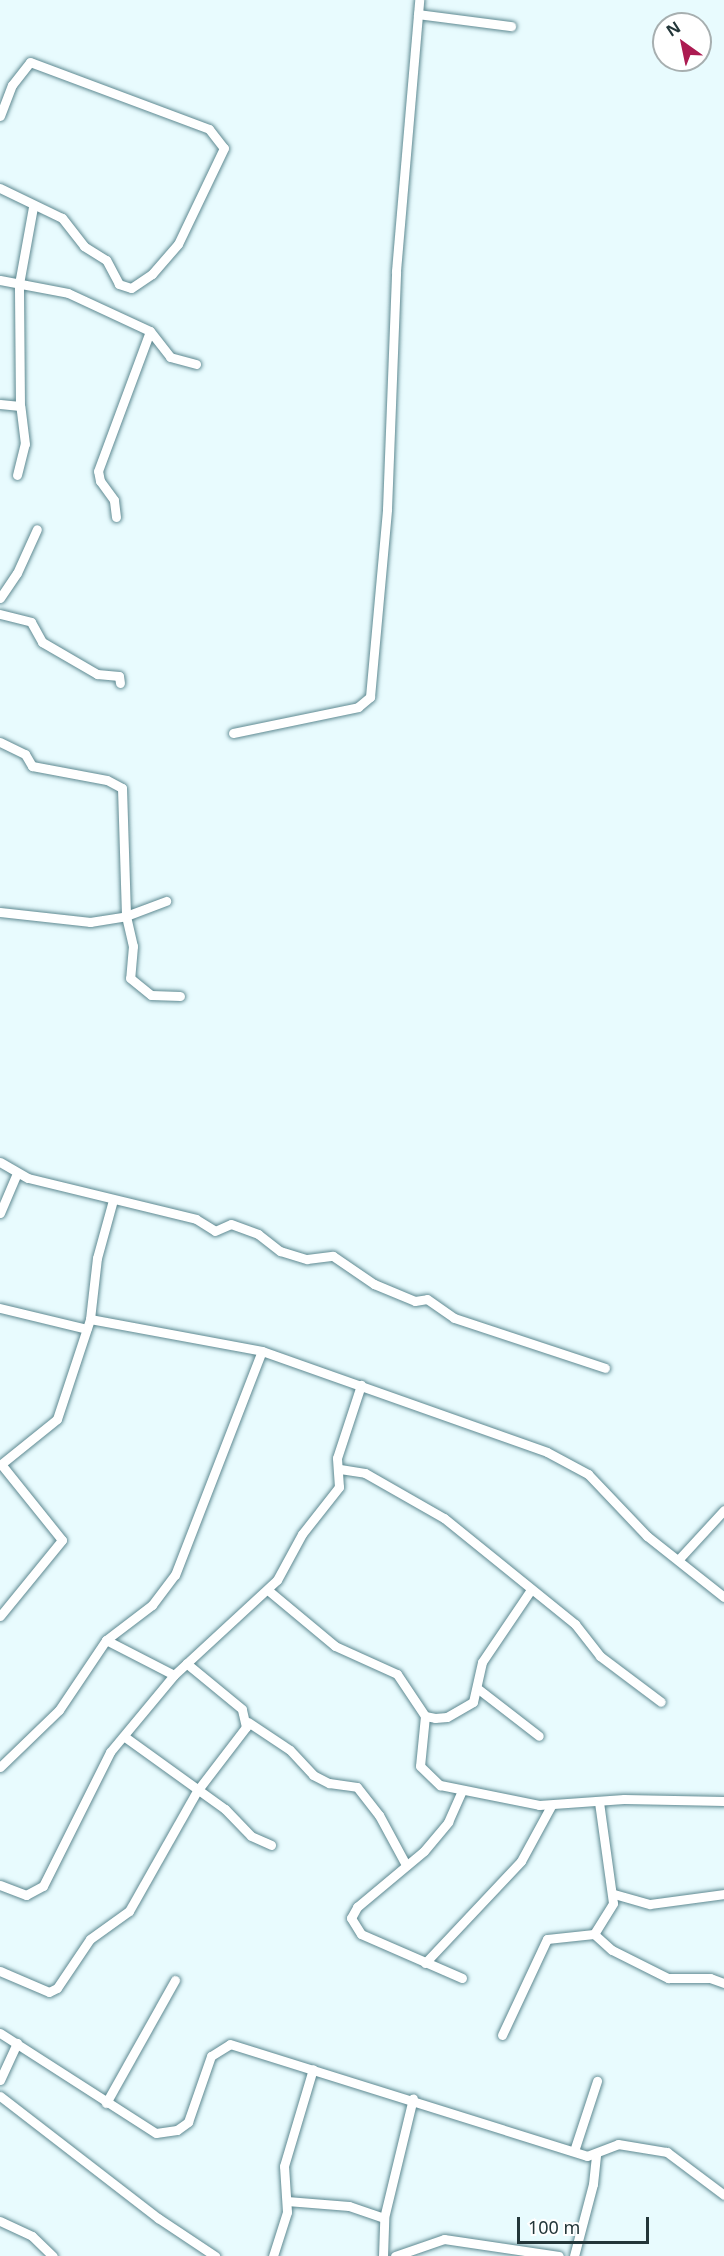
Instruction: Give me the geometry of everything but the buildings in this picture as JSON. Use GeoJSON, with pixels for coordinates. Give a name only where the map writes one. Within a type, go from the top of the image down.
{"type":"FeatureCollection","features":[{"type":"Feature","properties":{"kind":"street"},"geometry":{"type":"LineString","coordinates":[[233,734],[358,707],[370,697],[387,509],[396,271],[419,0]]}},
{"type":"Feature","properties":{"kind":"street"},"geometry":{"type":"LineString","coordinates":[[418,14],[511,26]]}},
{"type":"Feature","properties":{"kind":"street"},"geometry":{"type":"LineString","coordinates":[[0,116],[12,85],[30,62],[209,129],[224,148],[178,244],[153,274],[131,288],[119,285],[106,260],[84,246],[62,218],[33,207],[0,188]]}},
{"type":"Feature","properties":{"kind":"street"},"geometry":{"type":"LineString","coordinates":[[17,475],[25,444],[20,406],[19,284],[33,207]]}},
{"type":"Feature","properties":{"kind":"street"},"geometry":{"type":"LineString","coordinates":[[0,280],[68,293],[150,331],[170,357],[196,364]]}},
{"type":"Feature","properties":{"kind":"street"},"geometry":{"type":"LineString","coordinates":[[116,517],[114,500],[100,481],[98,471],[150,331]]}},
{"type":"Feature","properties":{"kind":"street"},"geometry":{"type":"LineString","coordinates":[[0,404],[20,406]]}},
{"type":"Feature","properties":{"kind":"street"},"geometry":{"type":"LineString","coordinates":[[0,598],[17,573],[37,529]]}},
{"type":"Feature","properties":{"kind":"street"},"geometry":{"type":"LineString","coordinates":[[0,614],[31,622],[42,642],[97,674],[118,676],[120,683]]}},
{"type":"Feature","properties":{"kind":"street"},"geometry":{"type":"LineString","coordinates":[[0,742],[25,754],[32,766],[107,780],[122,788],[126,916],[133,946],[130,978],[151,995],[180,996]]}},
{"type":"Feature","properties":{"kind":"street"},"geometry":{"type":"LineString","coordinates":[[0,912],[74,922],[126,916],[166,901]]}},
{"type":"Feature","properties":{"kind":"street"},"geometry":{"type":"LineString","coordinates":[[0,1162],[17,1173],[113,1200],[132,1200],[196,1219],[214,1232],[231,1224],[258,1234],[280,1251],[308,1259],[333,1256],[374,1284],[415,1301],[427,1299],[454,1318],[605,1368]]}},
{"type":"Feature","properties":{"kind":"street"},"geometry":{"type":"LineString","coordinates":[[0,1213],[17,1173]]}},
{"type":"Feature","properties":{"kind":"street"},"geometry":{"type":"LineString","coordinates":[[0,1616],[62,1540],[1,1465],[57,1419],[90,1319],[97,1258],[113,1200]]}},
{"type":"Feature","properties":{"kind":"street"},"geometry":{"type":"LineString","coordinates":[[0,1308],[87,1329]]}},
{"type":"Feature","properties":{"kind":"street"},"geometry":{"type":"LineString","coordinates":[[90,1319],[262,1351],[362,1385],[571,1463],[588,1474],[639,1527],[724,1597]]}},
{"type":"Feature","properties":{"kind":"street"},"geometry":{"type":"LineString","coordinates":[[0,1767],[59,1710],[106,1640],[152,1605],[175,1575],[262,1351]]}},
{"type":"Feature","properties":{"kind":"street"},"geometry":{"type":"LineString","coordinates":[[0,1885],[26,1895],[43,1886],[78,1825],[105,1760],[174,1675],[269,1591],[302,1534],[339,1487],[340,1449],[362,1385]]}},
{"type":"Feature","properties":{"kind":"street"},"geometry":{"type":"LineString","coordinates":[[340,1469],[365,1473],[444,1518],[530,1592],[575,1624],[600,1656],[661,1702]]}},
{"type":"Feature","properties":{"kind":"street"},"geometry":{"type":"LineString","coordinates":[[678,1560],[724,1510]]}},
{"type":"Feature","properties":{"kind":"street"},"geometry":{"type":"LineString","coordinates":[[269,1591],[335,1646],[397,1674],[425,1716],[420,1766],[440,1785],[551,1806],[599,1802],[724,1801]]}},
{"type":"Feature","properties":{"kind":"street"},"geometry":{"type":"LineString","coordinates":[[425,1716],[447,1717],[473,1702],[482,1662],[530,1592]]}},
{"type":"Feature","properties":{"kind":"street"},"geometry":{"type":"LineString","coordinates":[[106,1640],[174,1675]]}},
{"type":"Feature","properties":{"kind":"street"},"geometry":{"type":"LineString","coordinates":[[186,1663],[242,1709],[248,1722],[290,1750],[313,1775],[329,1783],[357,1787],[406,1865]]}},
{"type":"Feature","properties":{"kind":"street"},"geometry":{"type":"LineString","coordinates":[[477,1688],[539,1736]]}},
{"type":"Feature","properties":{"kind":"street"},"geometry":{"type":"LineString","coordinates":[[0,1971],[49,1992],[57,1988],[90,1940],[129,1911],[197,1791],[248,1722]]}},
{"type":"Feature","properties":{"kind":"street"},"geometry":{"type":"LineString","coordinates":[[125,1737],[225,1809],[251,1836],[272,1845]]}},
{"type":"Feature","properties":{"kind":"street"},"geometry":{"type":"LineString","coordinates":[[462,1790],[448,1822],[406,1865],[357,1907],[351,1918],[361,1934],[462,1978]]}},
{"type":"Feature","properties":{"kind":"street"},"geometry":{"type":"LineString","coordinates":[[594,1934],[614,1894],[599,1802]]}},
{"type":"Feature","properties":{"kind":"street"},"geometry":{"type":"LineString","coordinates":[[425,1963],[458,1922],[496,1892],[522,1861],[551,1806]]}},
{"type":"Feature","properties":{"kind":"street"},"geometry":{"type":"LineString","coordinates":[[614,1894],[650,1904],[724,1894]]}},
{"type":"Feature","properties":{"kind":"street"},"geometry":{"type":"LineString","coordinates":[[502,2035],[547,1939],[594,1934],[612,1950],[668,1978],[710,1978],[724,1983]]}},
{"type":"Feature","properties":{"kind":"street"},"geometry":{"type":"LineString","coordinates":[[106,2103],[175,1980]]}},
{"type":"Feature","properties":{"kind":"street"},"geometry":{"type":"LineString","coordinates":[[0,2033],[156,2133],[168,2133],[188,2122],[219,2048],[230,2044],[413,2098],[574,2151],[596,2154],[618,2144],[667,2152],[724,2195]]}},
{"type":"Feature","properties":{"kind":"street"},"geometry":{"type":"LineString","coordinates":[[0,2080],[17,2043]]}},
{"type":"Feature","properties":{"kind":"street"},"geometry":{"type":"LineString","coordinates":[[273,2256],[287,2201],[284,2166],[313,2069]]}},
{"type":"Feature","properties":{"kind":"street"},"geometry":{"type":"LineString","coordinates":[[574,2151],[597,2081]]}},
{"type":"Feature","properties":{"kind":"street"},"geometry":{"type":"LineString","coordinates":[[0,2096],[158,2218],[215,2256]]}},
{"type":"Feature","properties":{"kind":"street"},"geometry":{"type":"LineString","coordinates":[[383,2256],[384,2217],[413,2098]]}},
{"type":"Feature","properties":{"kind":"street"},"geometry":{"type":"LineString","coordinates":[[574,2256],[593,2184],[596,2154]]}},
{"type":"Feature","properties":{"kind":"street"},"geometry":{"type":"LineString","coordinates":[[287,2201],[349,2206],[384,2217]]}},
{"type":"Feature","properties":{"kind":"street"},"geometry":{"type":"LineString","coordinates":[[0,2221],[32,2236],[53,2256]]}},
{"type":"Feature","properties":{"kind":"street"},"geometry":{"type":"LineString","coordinates":[[395,2256],[444,2239],[504,2252],[560,2256]]}}]}
